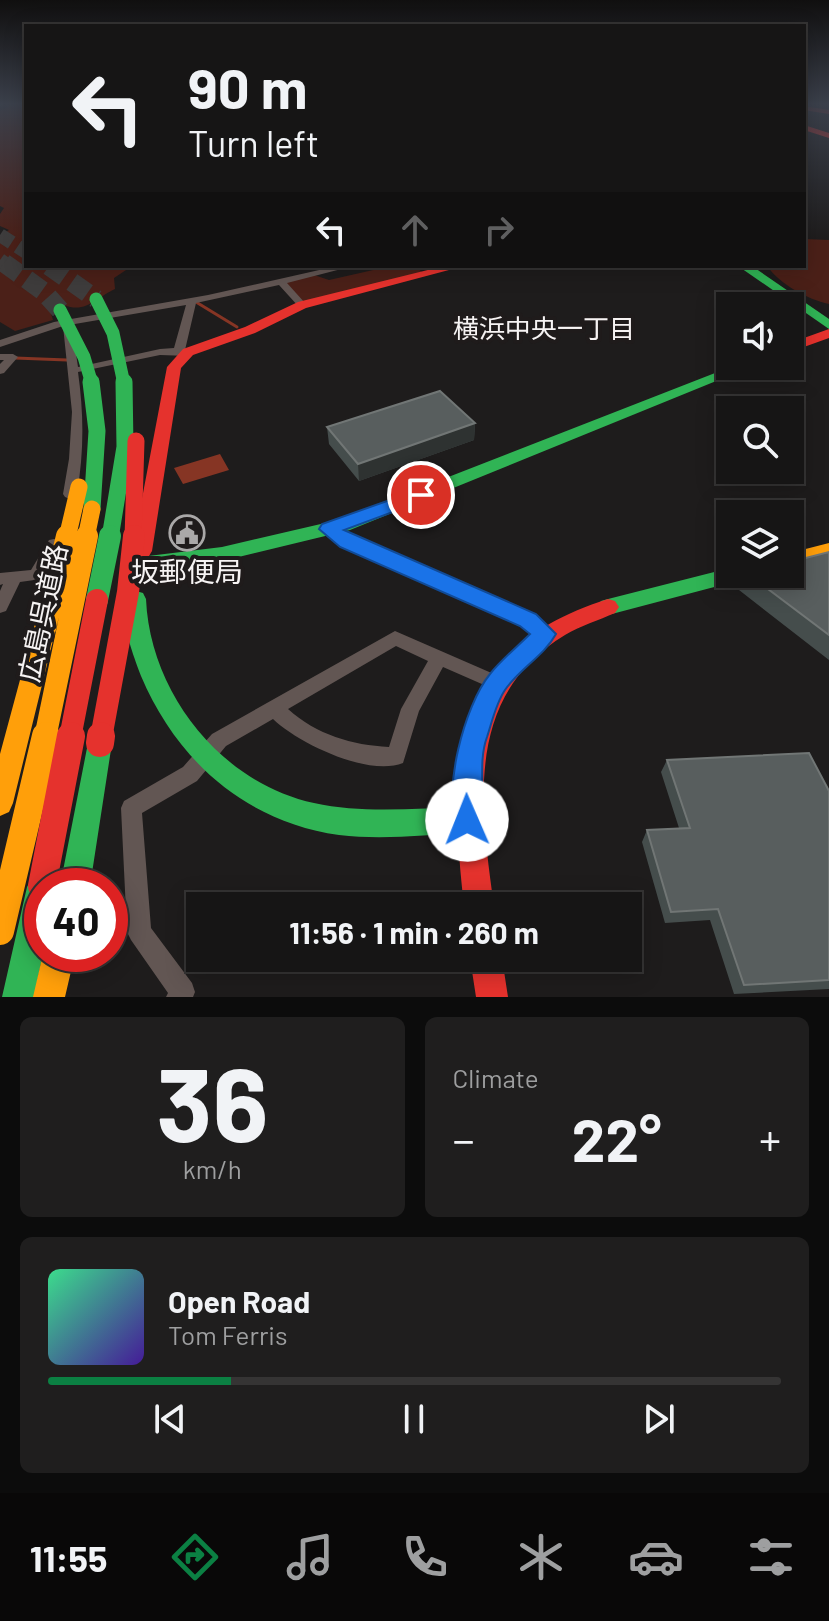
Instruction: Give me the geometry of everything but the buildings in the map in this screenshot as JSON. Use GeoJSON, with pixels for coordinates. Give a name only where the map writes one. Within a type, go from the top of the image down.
{"type":"FeatureCollection","features":[{"type":"Feature","properties":{"kind":"main road"},"geometry":{"type":"LineString","coordinates":[[448,268],[302,305],[250,330],[182,352],[174,367],[140,564],[135,613],[146,663],[173,721],[203,759],[237,787],[288,810],[339,821],[467,820]]}},
{"type":"Feature","properties":{"kind":"main road"},"geometry":{"type":"LineString","coordinates":[[747,268],[829,325]]}},
{"type":"Feature","properties":{"kind":"main road","name":"広島呉道路"},"geometry":{"type":"LineString","coordinates":[[46,868],[86,663],[121,447],[124,388],[118,340],[96,299]]}},
{"type":"Feature","properties":{"kind":"main road"},"geometry":{"type":"LineString","coordinates":[[0,803],[74,512],[87,433],[81,360],[66,320]]}},
{"type":"Feature","properties":{"kind":"main road","name":"広島呉道路"},"geometry":{"type":"LineString","coordinates":[[0,931],[34,792],[88,537],[96,480],[98,431],[94,381],[86,351],[66,320]]}},
{"type":"Feature","properties":{"kind":"main road"},"geometry":{"type":"LineString","coordinates":[[804,343],[829,333]]}},
{"type":"Feature","properties":{"kind":"main road"},"geometry":{"type":"LineString","coordinates":[[78,868],[128,592],[136,511],[136,414],[131,383],[118,340]]}},
{"type":"Feature","properties":{"kind":"main road"},"geometry":{"type":"LineString","coordinates":[[140,564],[222,554],[329,529],[716,378]]}},
{"type":"Feature","properties":{"kind":"main road"},"geometry":{"type":"LineString","coordinates":[[804,556],[829,550]]}},
{"type":"Feature","properties":{"kind":"main road"},"geometry":{"type":"LineString","coordinates":[[477,892],[467,820],[467,779],[472,742],[497,683],[545,634],[611,606],[716,579]]}},
{"type":"Feature","properties":{"kind":"main road","name":"広島呉道路"},"geometry":{"type":"LineString","coordinates":[[18,997],[24,969]]}},
{"type":"Feature","properties":{"kind":"main road"},"geometry":{"type":"LineString","coordinates":[[49,997],[55,972]]}},
{"type":"Feature","properties":{"kind":"main road"},"geometry":{"type":"LineString","coordinates":[[488,972],[492,997]]}},
{"type":"Feature","properties":{"kind":"street"},"geometry":{"type":"LineString","coordinates":[[0,344],[66,320],[192,300],[340,268]]}},
{"type":"Feature","properties":{"kind":"street"},"geometry":{"type":"LineString","coordinates":[[281,281],[302,305]]}},
{"type":"Feature","properties":{"kind":"street"},"geometry":{"type":"LineString","coordinates":[[72,371],[160,352],[182,352],[192,300]]}},
{"type":"Feature","properties":{"kind":"street"},"geometry":{"type":"LineString","coordinates":[[36,575],[53,545],[71,488],[76,459],[78,412],[66,320]]}},
{"type":"Feature","properties":{"kind":"street"},"geometry":{"type":"LineString","coordinates":[[0,357],[13,357],[0,371]]}},
{"type":"Feature","properties":{"kind":"street"},"geometry":{"type":"LineString","coordinates":[[329,529],[347,542],[528,620],[545,634]]}},
{"type":"Feature","properties":{"kind":"street"},"geometry":{"type":"LineString","coordinates":[[0,607],[7,578],[140,564]]}},
{"type":"Feature","properties":{"kind":"street"},"geometry":{"type":"LineString","coordinates":[[179,997],[183,992],[139,932],[131,808],[190,774],[219,740],[395,638],[497,683]]}},
{"type":"Feature","properties":{"kind":"street"},"geometry":{"type":"LineString","coordinates":[[274,708],[287,722],[318,742],[360,756],[396,757],[410,709],[439,658]]}},
{"type":"Feature","properties":{"kind":"shaded area"},"geometry":{"type":"Polygon","coordinates":[[[0,150],[24,150],[24,268],[129,268],[114,278],[115,289],[91,303],[79,307],[64,305],[50,310],[53,320],[15,331],[0,322],[0,236],[9,230],[0,226],[0,214],[4,208],[0,206],[0,150]]]}},
{"type":"Feature","properties":{"kind":"shaded area"},"geometry":{"type":"Polygon","coordinates":[[[806,239],[829,240],[829,304],[795,290],[769,268],[806,268],[806,239]]]}},
{"type":"Feature","properties":{"kind":"shaded area"},"geometry":{"type":"Polygon","coordinates":[[[382,268],[417,268],[423,273],[303,303],[285,281],[314,275],[329,280],[382,268]]]}},
{"type":"Feature","properties":{"kind":"shaded area"},"geometry":{"type":"Polygon","coordinates":[[[220,454],[229,470],[183,484],[174,468],[220,454]]]}},
{"type":"Feature","properties":{"kind":"waterway"},"geometry":{"type":"LineString","coordinates":[[196,302],[237,327]]}},
{"type":"Feature","properties":{"kind":"waterway"},"geometry":{"type":"LineString","coordinates":[[15,358],[67,360]]}},
{"type":"Feature","properties":{"kind":"tunnel"},"geometry":{"type":"LineString","coordinates":[[0,235],[24,251]]}},
{"type":"Feature","properties":{"kind":"tunnel"},"geometry":{"type":"LineString","coordinates":[[0,260],[7,265]]}},
{"type":"Feature","properties":{"kind":"tunnel"},"geometry":{"type":"LineString","coordinates":[[4,263],[43,291],[60,310]]}},
{"type":"Feature","properties":{"kind":"tunnel"},"geometry":{"type":"LineString","coordinates":[[52,268],[96,299]]}},
{"type":"Feature","properties":{"kind":"traffic: fast"},"geometry":{"type":"LineString","coordinates":[[747,268],[829,325]]}},
{"type":"Feature","properties":{"kind":"traffic: fast"},"geometry":{"type":"LineString","coordinates":[[96,299],[113,333],[123,370],[126,408],[125,447],[119,487],[97,600]]}},
{"type":"Feature","properties":{"kind":"traffic: fast"},"geometry":{"type":"LineString","coordinates":[[60,310],[84,357],[96,406],[97,457],[92,509]]}},
{"type":"Feature","properties":{"kind":"traffic: fast"},"geometry":{"type":"LineString","coordinates":[[140,564],[222,554],[343,525],[716,378]]}},
{"type":"Feature","properties":{"kind":"traffic: fast"},"geometry":{"type":"LineString","coordinates":[[608,607],[716,579]]}},
{"type":"Feature","properties":{"kind":"traffic: fast"},"geometry":{"type":"LineString","coordinates":[[136,599],[144,653],[166,703],[197,748],[238,783],[286,808],[339,821],[467,820]]}},
{"type":"Feature","properties":{"kind":"traffic: fast"},"geometry":{"type":"LineString","coordinates":[[78,868],[100,743]]}},
{"type":"Feature","properties":{"kind":"traffic: fast"},"geometry":{"type":"LineString","coordinates":[[18,997],[24,970]]}},
{"type":"Feature","properties":{"kind":"traffic: slow"},"geometry":{"type":"LineString","coordinates":[[45,628],[79,487]]}},
{"type":"Feature","properties":{"kind":"traffic: slow"},"geometry":{"type":"LineString","coordinates":[[0,931],[52,708],[92,509]]}},
{"type":"Feature","properties":{"kind":"traffic: slow"},"geometry":{"type":"LineString","coordinates":[[804,556],[829,550]]}},
{"type":"Feature","properties":{"kind":"traffic: slow"},"geometry":{"type":"LineString","coordinates":[[0,803],[45,628]]}},
{"type":"Feature","properties":{"kind":"traffic: slow"},"geometry":{"type":"LineString","coordinates":[[49,997],[55,972]]}},
{"type":"Feature","properties":{"kind":"traffic: jam"},"geometry":{"type":"LineString","coordinates":[[142,551],[174,367],[188,352],[250,330],[302,305],[450,268]]}},
{"type":"Feature","properties":{"kind":"traffic: jam"},"geometry":{"type":"LineString","coordinates":[[804,343],[829,333]]}},
{"type":"Feature","properties":{"kind":"traffic: jam"},"geometry":{"type":"LineString","coordinates":[[100,743],[128,592],[136,511],[136,441]]}},
{"type":"Feature","properties":{"kind":"traffic: jam"},"geometry":{"type":"LineString","coordinates":[[45,868],[97,600]]}},
{"type":"Feature","properties":{"kind":"traffic: jam"},"geometry":{"type":"LineString","coordinates":[[477,892],[470,810],[471,766],[479,725],[495,688],[521,655],[558,628],[608,607]]}},
{"type":"Feature","properties":{"kind":"traffic: jam"},"geometry":{"type":"LineString","coordinates":[[488,972],[492,997]]}},
{"type":"Feature","properties":{"kind":"place","name":"坂郵便局"},"geometry":{"type":"Point","coordinates":[187,533]}},
{"type":"Feature","properties":{"kind":"district","name":"横浜中央一丁目"},"geometry":{"type":"Point","coordinates":[544,329]}},
{"type":"Feature","properties":{"kind":"route"},"geometry":{"type":"LineString","coordinates":[[421,495],[329,529],[347,542],[528,620],[545,634],[497,683],[488,701],[472,742],[467,779],[467,820]]}}]}
